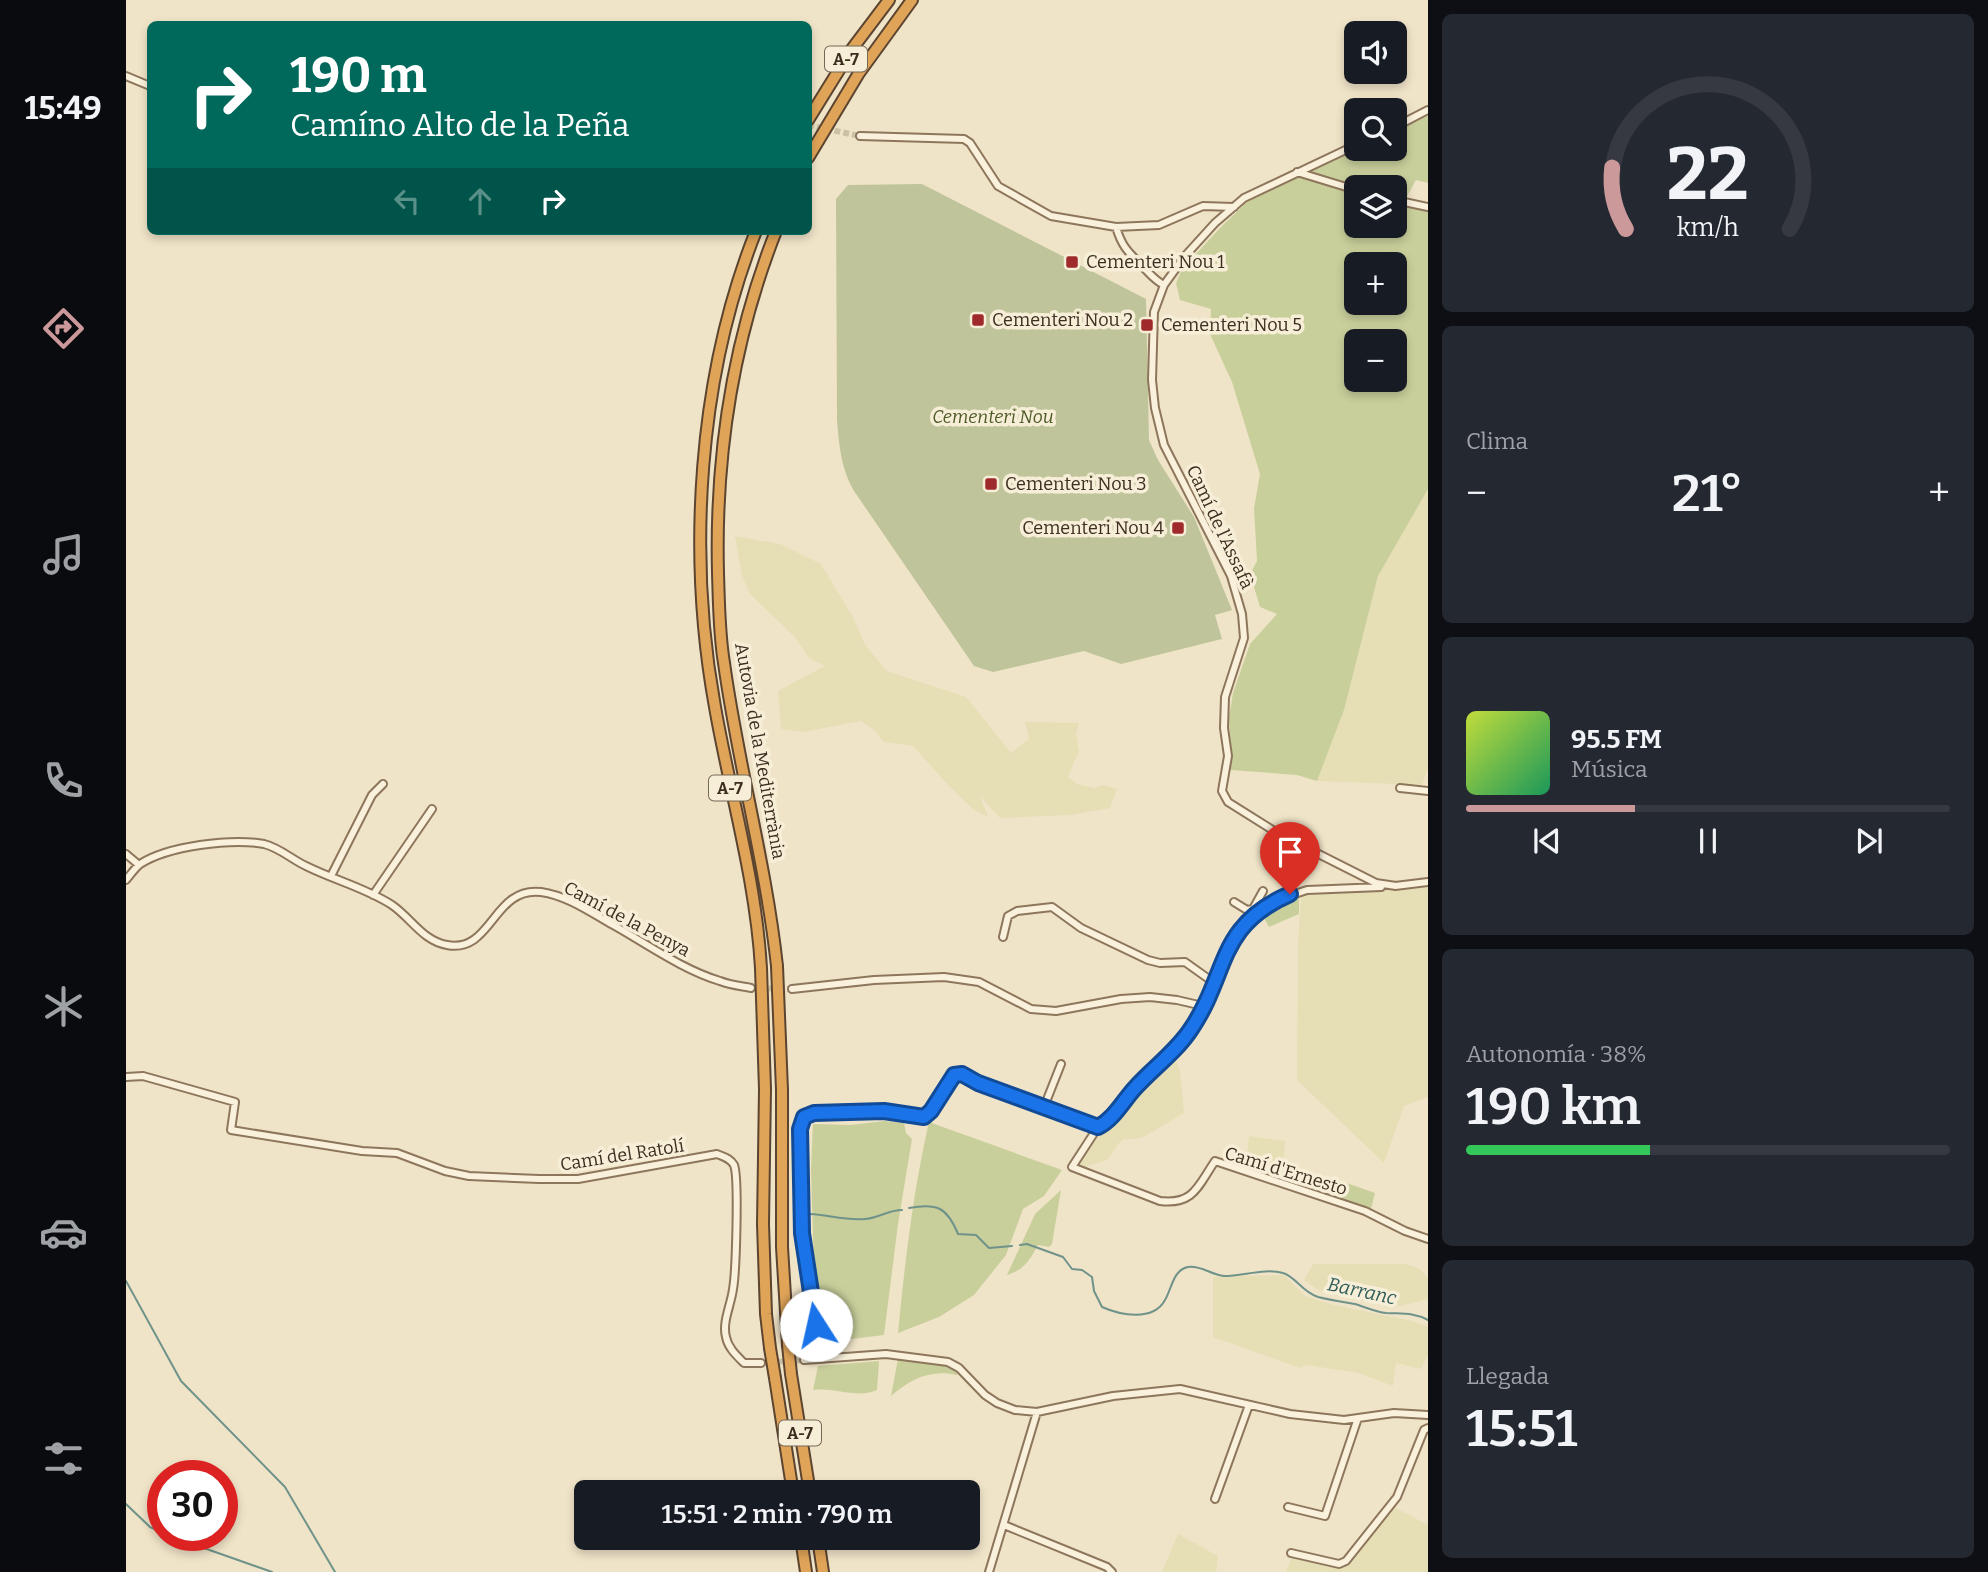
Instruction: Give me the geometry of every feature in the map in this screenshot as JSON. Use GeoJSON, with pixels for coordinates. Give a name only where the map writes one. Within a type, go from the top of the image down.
{"type":"FeatureCollection","features":[{"type":"Feature","properties":{"kind":"highway","name":"A-7"},"geometry":{"type":"LineString","coordinates":[[812,114],[852,49],[889,0]]}},
{"type":"Feature","properties":{"kind":"highway","name":"A-7"},"geometry":{"type":"LineString","coordinates":[[812,151],[859,73],[912,0]]}},
{"type":"Feature","properties":{"kind":"highway","name":"Autovia de la Mediterrània"},"geometry":{"type":"LineString","coordinates":[[755,235],[718,366],[706,438],[700,537],[702,607],[714,704],[760,945],[765,1089],[763,1224],[766,1314],[791,1480]]}},
{"type":"Feature","properties":{"kind":"highway","name":"Autovia de la Mediterrània"},"geometry":{"type":"LineString","coordinates":[[775,235],[747,313],[724,425],[717,534],[719,607],[727,684],[763,866],[777,966],[782,1090],[782,1247],[791,1374],[808,1480]]}},
{"type":"Feature","properties":{"kind":"highway"},"geometry":{"type":"LineString","coordinates":[[803,1550],[806,1572]]}},
{"type":"Feature","properties":{"kind":"highway"},"geometry":{"type":"LineString","coordinates":[[820,1550],[823,1572]]}},
{"type":"Feature","properties":{"kind":"street"},"geometry":{"type":"LineString","coordinates":[[126,76],[147,85]]}},
{"type":"Feature","properties":{"kind":"street"},"geometry":{"type":"LineString","coordinates":[[1407,121],[1428,110]]}},
{"type":"Feature","properties":{"kind":"street"},"geometry":{"type":"LineString","coordinates":[[860,136],[964,139],[970,143],[999,186],[1051,216],[1116,227],[1159,225],[1203,206],[1234,207]]}},
{"type":"Feature","properties":{"kind":"street"},"geometry":{"type":"LineString","coordinates":[[1116,227],[1121,243],[1130,256],[1164,285],[1207,231],[1244,198],[1344,150]]}},
{"type":"Feature","properties":{"kind":"street"},"geometry":{"type":"LineString","coordinates":[[1297,172],[1344,186]]}},
{"type":"Feature","properties":{"kind":"street"},"geometry":{"type":"LineString","coordinates":[[1407,203],[1428,207]]}},
{"type":"Feature","properties":{"kind":"street","name":"Camí de l'Assafà"},"geometry":{"type":"LineString","coordinates":[[1164,285],[1154,312],[1152,380],[1155,408],[1164,445],[1231,576],[1242,614],[1244,638],[1225,697],[1224,728],[1228,756],[1222,791],[1228,802],[1279,834],[1376,883],[1396,886]]}},
{"type":"Feature","properties":{"kind":"street"},"geometry":{"type":"LineString","coordinates":[[331,876],[372,795],[383,784]]}},
{"type":"Feature","properties":{"kind":"street"},"geometry":{"type":"LineString","coordinates":[[1400,788],[1428,791]]}},
{"type":"Feature","properties":{"kind":"street"},"geometry":{"type":"LineString","coordinates":[[373,895],[432,809]]}},
{"type":"Feature","properties":{"kind":"street","name":"Camí de la Penya"},"geometry":{"type":"LineString","coordinates":[[126,880],[139,865],[159,855],[216,843],[261,844],[277,848],[306,866],[393,905],[434,942],[448,946],[464,946],[476,939],[503,906],[515,896],[538,892],[565,898],[719,981],[751,988]]}},
{"type":"Feature","properties":{"kind":"street"},"geometry":{"type":"LineString","coordinates":[[126,854],[139,865]]}},
{"type":"Feature","properties":{"kind":"street","name":"Camí d'Ernesto"},"geometry":{"type":"LineString","coordinates":[[1428,882],[1307,890],[1274,901],[1248,919],[1233,939],[1191,1030],[1145,1077],[1107,1122],[1098,1127],[1072,1167],[1160,1201],[1175,1203],[1185,1200],[1194,1191],[1215,1161],[1365,1211],[1428,1239]]}},
{"type":"Feature","properties":{"kind":"street"},"geometry":{"type":"LineString","coordinates":[[1248,919],[1263,891]]}},
{"type":"Feature","properties":{"kind":"street"},"geometry":{"type":"LineString","coordinates":[[1234,902],[1247,910],[1253,909]]}},
{"type":"Feature","properties":{"kind":"street"},"geometry":{"type":"LineString","coordinates":[[1003,937],[1008,916],[1017,911],[1052,907],[1081,928],[1142,957],[1160,963],[1185,962],[1213,982]]}},
{"type":"Feature","properties":{"kind":"street"},"geometry":{"type":"LineString","coordinates":[[792,989],[874,980],[944,977],[979,982],[1031,1009],[1056,1011],[1121,999],[1150,997],[1203,1006]]}},
{"type":"Feature","properties":{"kind":"street"},"geometry":{"type":"LineString","coordinates":[[1044,1107],[1061,1064]]}},
{"type":"Feature","properties":{"kind":"street"},"geometry":{"type":"LineString","coordinates":[[818,1358],[819,1345],[802,1233],[800,1129],[804,1117],[814,1113],[884,1111],[924,1117],[931,1111],[954,1075],[962,1074],[978,1083],[1098,1127]]}},
{"type":"Feature","properties":{"kind":"street","name":"Camí del Ratolí"},"geometry":{"type":"LineString","coordinates":[[126,1077],[143,1076],[235,1102],[230,1130],[397,1153],[445,1171],[468,1175],[578,1179],[717,1154],[729,1158],[736,1175],[735,1269],[725,1324],[726,1338],[744,1363],[757,1364]]}},
{"type":"Feature","properties":{"kind":"street"},"geometry":{"type":"LineString","coordinates":[[804,1360],[886,1354],[948,1362],[959,1368],[985,1395],[997,1403],[1015,1410],[1037,1412],[1113,1396],[1180,1389],[1290,1414],[1344,1420],[1394,1413],[1428,1415]]}},
{"type":"Feature","properties":{"kind":"street"},"geometry":{"type":"LineString","coordinates":[[1215,1499],[1248,1405]]}},
{"type":"Feature","properties":{"kind":"street"},"geometry":{"type":"LineString","coordinates":[[989,1572],[1037,1412]]}},
{"type":"Feature","properties":{"kind":"street"},"geometry":{"type":"LineString","coordinates":[[1287,1507],[1325,1516],[1358,1418]]}},
{"type":"Feature","properties":{"kind":"street"},"geometry":{"type":"LineString","coordinates":[[1292,1553],[1339,1564],[1346,1561],[1397,1497],[1424,1430],[1428,1428]]}},
{"type":"Feature","properties":{"kind":"street"},"geometry":{"type":"LineString","coordinates":[[1004,1525],[1107,1567],[1112,1572]]}},
{"type":"Feature","properties":{"kind":"shaded area"},"geometry":{"type":"Polygon","coordinates":[[[1428,489],[1428,768],[1422,785],[1317,781],[1344,710],[1378,576],[1428,489]]]}},
{"type":"Feature","properties":{"kind":"shaded area"},"geometry":{"type":"Polygon","coordinates":[[[735,536],[780,544],[821,564],[854,619],[865,645],[887,671],[966,697],[1011,753],[1029,739],[1025,722],[1079,723],[1076,735],[1079,751],[1068,777],[1077,784],[1095,788],[1103,785],[1117,789],[1110,808],[1070,815],[1000,818],[980,796],[988,817],[973,809],[913,746],[884,742],[873,729],[861,721],[803,732],[781,729],[778,691],[825,666],[809,658],[795,637],[750,594],[742,576],[735,536]]]}},
{"type":"Feature","properties":{"kind":"shaded area"},"geometry":{"type":"Polygon","coordinates":[[[1428,887],[1428,1097],[1404,1106],[1384,1163],[1297,1080],[1301,895],[1428,887]]]}},
{"type":"Feature","properties":{"kind":"shaded area"},"geometry":{"type":"Polygon","coordinates":[[[1174,1055],[1180,1071],[1184,1113],[1147,1135],[1137,1139],[1124,1139],[1107,1160],[1085,1167],[1078,1166],[1104,1129],[1115,1122],[1162,1063],[1174,1055]]]}},
{"type":"Feature","properties":{"kind":"shaded area"},"geometry":{"type":"Polygon","coordinates":[[[1249,1136],[1285,1141],[1283,1178],[1246,1162],[1249,1136]]]}},
{"type":"Feature","properties":{"kind":"shaded area"},"geometry":{"type":"Polygon","coordinates":[[[1313,1264],[1407,1264],[1420,1269],[1428,1278],[1428,1299],[1391,1308],[1318,1290],[1304,1280],[1313,1264]]]}},
{"type":"Feature","properties":{"kind":"shaded area"},"geometry":{"type":"Polygon","coordinates":[[[1284,1275],[1305,1296],[1428,1327],[1428,1355],[1421,1369],[1396,1363],[1393,1386],[1359,1373],[1306,1365],[1300,1368],[1213,1337],[1213,1277],[1284,1275]]]}},
{"type":"Feature","properties":{"kind":"shaded area"},"geometry":{"type":"Polygon","coordinates":[[[1394,1507],[1428,1525],[1428,1572],[1286,1572],[1292,1557],[1351,1563],[1394,1507]]]}},
{"type":"Feature","properties":{"kind":"shaded area"},"geometry":{"type":"Polygon","coordinates":[[[1178,1534],[1218,1556],[1216,1572],[1162,1572],[1178,1534]]]}},
{"type":"Feature","properties":{"kind":"green space"},"geometry":{"type":"Polygon","coordinates":[[[1428,116],[1428,183],[1416,180],[1407,196],[1407,175],[1344,175],[1344,238],[1407,238],[1407,201],[1428,207],[1428,489],[1378,576],[1344,710],[1317,781],[1297,775],[1231,770],[1229,717],[1233,693],[1250,644],[1277,614],[1260,607],[1250,574],[1257,561],[1254,508],[1260,474],[1232,382],[1210,334],[1211,309],[1180,300],[1176,283],[1182,269],[1221,227],[1257,196],[1344,155],[1344,161],[1407,161],[1407,126],[1428,116]]]}},
{"type":"Feature","properties":{"kind":"green space","name":"Cementeri Nou"},"geometry":{"type":"Polygon","coordinates":[[[922,184],[1146,299],[1149,440],[1158,460],[1194,517],[1232,610],[1215,615],[1222,639],[1121,664],[1084,651],[993,672],[974,666],[854,491],[843,465],[837,420],[836,199],[848,185],[922,184]]]}},
{"type":"Feature","properties":{"kind":"green space"},"geometry":{"type":"Polygon","coordinates":[[[1299,893],[1299,914],[1269,927],[1262,914],[1273,905],[1299,893]]]}},
{"type":"Feature","properties":{"kind":"green space"},"geometry":{"type":"Polygon","coordinates":[[[885,1121],[904,1123],[906,1133],[912,1139],[884,1335],[827,1342],[814,1268],[811,1170],[813,1124],[851,1125],[885,1121]]]}},
{"type":"Feature","properties":{"kind":"green space"},"geometry":{"type":"Polygon","coordinates":[[[929,1122],[1062,1170],[1044,1196],[1023,1209],[1006,1255],[974,1295],[939,1317],[898,1333],[910,1227],[929,1122]]]}},
{"type":"Feature","properties":{"kind":"green space"},"geometry":{"type":"Polygon","coordinates":[[[1341,1181],[1375,1193],[1371,1209],[1336,1197],[1341,1181]]]}},
{"type":"Feature","properties":{"kind":"green space"},"geometry":{"type":"Polygon","coordinates":[[[1061,1190],[1052,1244],[1049,1247],[1038,1245],[1026,1264],[1007,1275],[1035,1214],[1061,1190]]]}},
{"type":"Feature","properties":{"kind":"green space"},"geometry":{"type":"Polygon","coordinates":[[[898,1359],[943,1365],[958,1370],[957,1375],[938,1373],[921,1377],[891,1396],[898,1359]]]}},
{"type":"Feature","properties":{"kind":"green space"},"geometry":{"type":"Polygon","coordinates":[[[879,1361],[877,1390],[854,1393],[813,1390],[818,1366],[879,1361]]]}},
{"type":"Feature","properties":{"kind":"waterway","name":"Barranc"},"geometry":{"type":"LineString","coordinates":[[909,1208],[927,1206],[940,1209],[950,1218],[958,1234],[976,1235],[989,1248],[1012,1246]]}},
{"type":"Feature","properties":{"kind":"waterway","name":"Barranc"},"geometry":{"type":"LineString","coordinates":[[810,1214],[858,1219],[902,1210]]}},
{"type":"Feature","properties":{"kind":"waterway","name":"Barranc"},"geometry":{"type":"LineString","coordinates":[[1020,1245],[1027,1244],[1063,1257],[1072,1269],[1082,1270],[1092,1277],[1094,1291],[1102,1307],[1127,1314],[1153,1312],[1165,1300],[1179,1272],[1193,1267],[1224,1276],[1269,1271],[1283,1273],[1318,1297],[1428,1320]]}},
{"type":"Feature","properties":{"kind":"waterway"},"geometry":{"type":"LineString","coordinates":[[126,1281],[181,1381],[285,1487],[335,1572]]}},
{"type":"Feature","properties":{"kind":"waterway"},"geometry":{"type":"LineString","coordinates":[[126,1504],[147,1524]]}},
{"type":"Feature","properties":{"kind":"waterway"},"geometry":{"type":"LineString","coordinates":[[212,1551],[272,1572]]}},
{"type":"Feature","properties":{"kind":"tunnel"},"geometry":{"type":"LineString","coordinates":[[812,126],[860,136]]}},
{"type":"Feature","properties":{"kind":"tunnel"},"geometry":{"type":"LineString","coordinates":[[751,988],[792,989]]}},
{"type":"Feature","properties":{"kind":"tunnel"},"geometry":{"type":"LineString","coordinates":[[761,1363],[804,1360]]}},
{"type":"Feature","properties":{"kind":"place","name":"Cementeri Nou 1"},"geometry":{"type":"Point","coordinates":[1072,262]}},
{"type":"Feature","properties":{"kind":"place","name":"Cementeri Nou 2"},"geometry":{"type":"Point","coordinates":[978,320]}},
{"type":"Feature","properties":{"kind":"place","name":"Cementeri Nou 5"},"geometry":{"type":"Point","coordinates":[1147,325]}},
{"type":"Feature","properties":{"kind":"place","name":"Cementeri Nou 3"},"geometry":{"type":"Point","coordinates":[991,484]}},
{"type":"Feature","properties":{"kind":"place","name":"Cementeri Nou 4"},"geometry":{"type":"Point","coordinates":[1178,528]}},
{"type":"Feature","properties":{"kind":"route"},"geometry":{"type":"LineString","coordinates":[[816,1325],[802,1233],[800,1129],[804,1117],[814,1113],[884,1111],[924,1117],[931,1111],[954,1075],[962,1074],[978,1083],[1098,1127],[1107,1122],[1145,1077],[1191,1030],[1233,939],[1246,921],[1258,910],[1290,894]]}}]}
